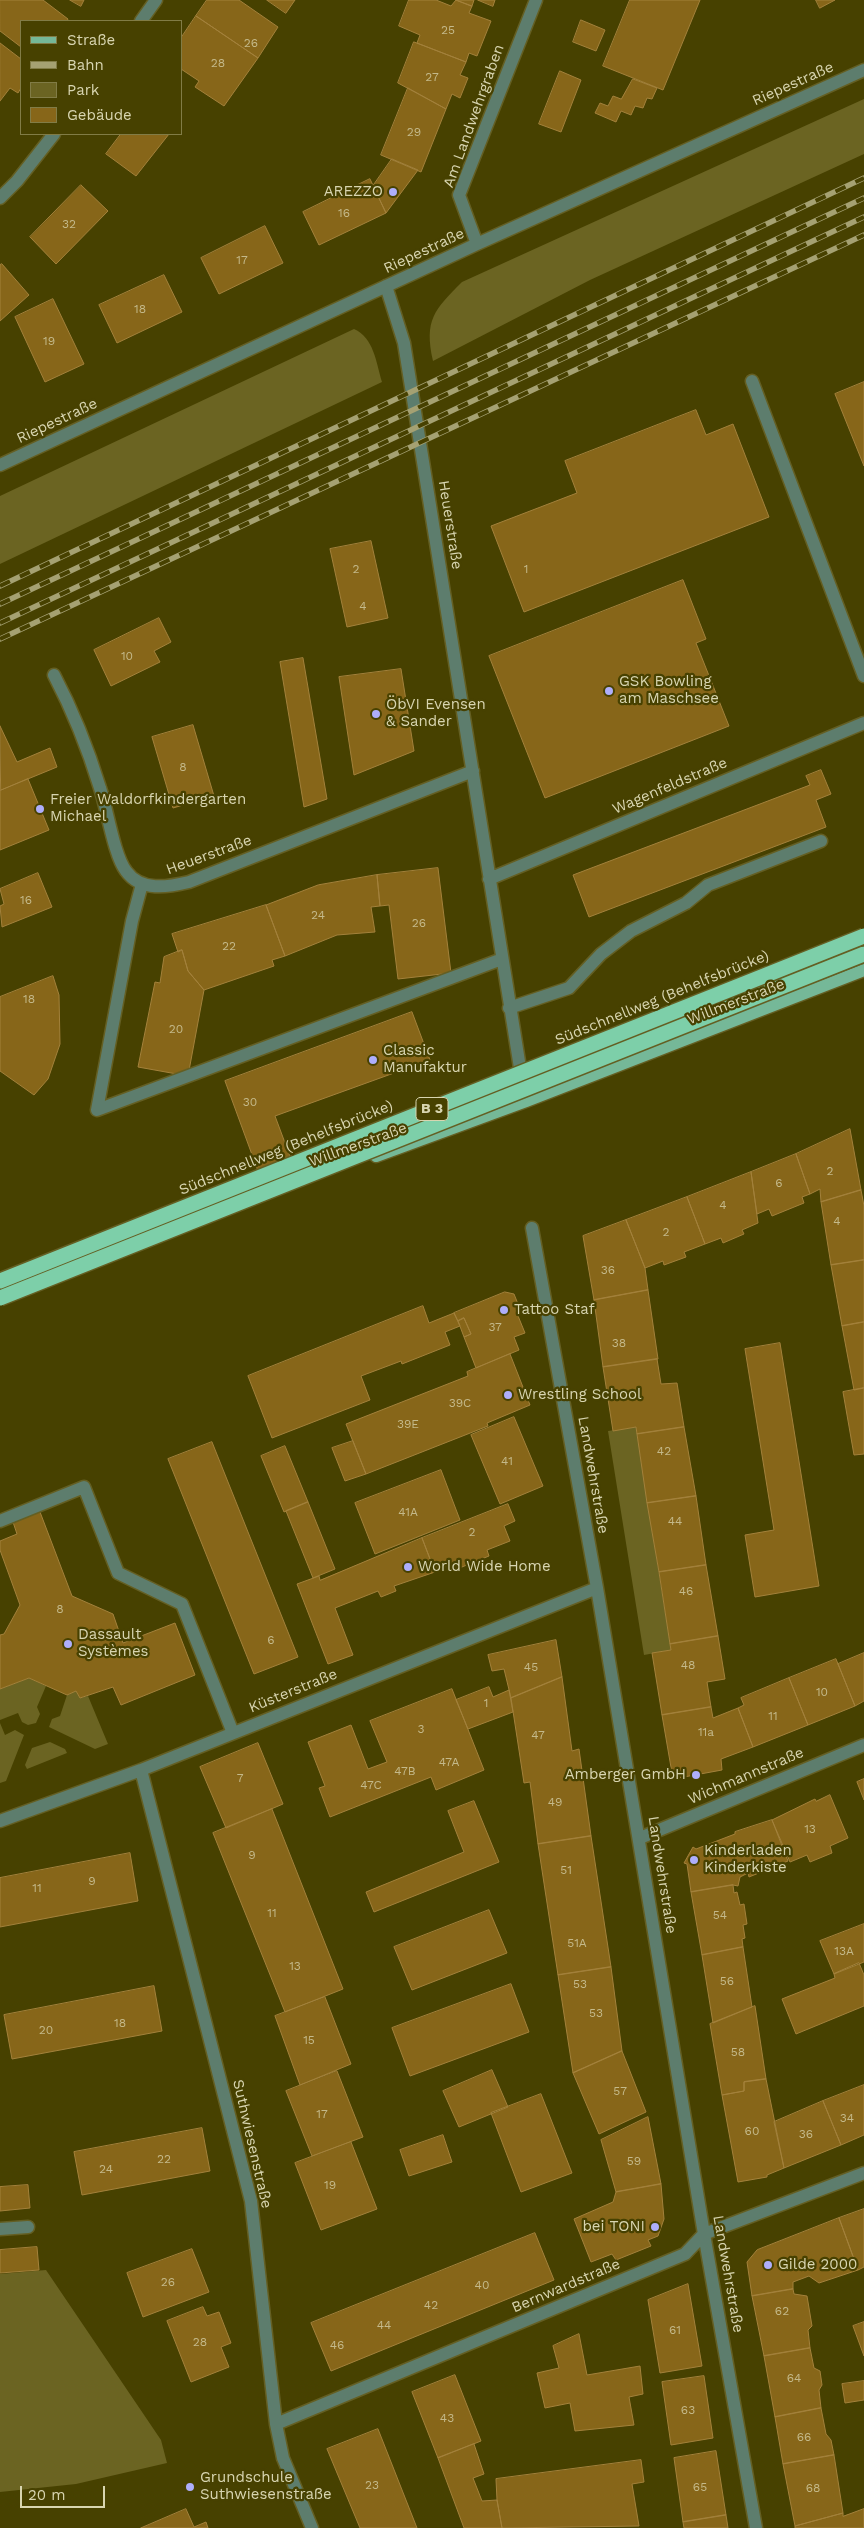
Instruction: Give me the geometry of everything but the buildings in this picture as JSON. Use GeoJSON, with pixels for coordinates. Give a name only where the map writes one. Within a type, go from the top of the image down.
{"type":"FeatureCollection","features":[{"type":"Feature","properties":{"kind":"highway","name":"Südschnellweg (Behelfsbrücke)"},"geometry":{"type":"LineString","coordinates":[[0,1281],[864,936]]}},
{"type":"Feature","properties":{"kind":"highway","name":"B 3"},"geometry":{"type":"LineString","coordinates":[[0,1298],[864,954]]}},
{"type":"Feature","properties":{"kind":"main road","name":"Willmerstraße"},"geometry":{"type":"LineString","coordinates":[[0,1291],[526,1101],[864,970]]}},
{"type":"Feature","properties":{"kind":"street"},"geometry":{"type":"LineString","coordinates":[[142,20],[156,0]]}},
{"type":"Feature","properties":{"kind":"street","name":"Am Landwehrgraben"},"geometry":{"type":"LineString","coordinates":[[477,244],[459,195],[536,0]]}},
{"type":"Feature","properties":{"kind":"street","name":"Riepestraße"},"geometry":{"type":"LineString","coordinates":[[0,465],[477,244],[864,70]]}},
{"type":"Feature","properties":{"kind":"street"},"geometry":{"type":"LineString","coordinates":[[0,198],[17,181],[53,135]]}},
{"type":"Feature","properties":{"kind":"street","name":"Heuerstraße"},"geometry":{"type":"LineString","coordinates":[[386,286],[404,343],[509,1008],[526,1101]]}},
{"type":"Feature","properties":{"kind":"street"},"geometry":{"type":"LineString","coordinates":[[752,381],[864,676]]}},
{"type":"Feature","properties":{"kind":"street"},"geometry":{"type":"LineString","coordinates":[[54,675],[74,715],[100,788],[116,846],[126,872],[142,884],[132,921],[97,1110],[502,959]]}},
{"type":"Feature","properties":{"kind":"street","name":"Wagenfeldstraße"},"geometry":{"type":"LineString","coordinates":[[489,879],[864,723]]}},
{"type":"Feature","properties":{"kind":"street","name":"Heuerstraße"},"geometry":{"type":"LineString","coordinates":[[142,884],[164,888],[189,882],[473,772]]}},
{"type":"Feature","properties":{"kind":"street"},"geometry":{"type":"LineString","coordinates":[[509,1008],[569,988],[601,954],[631,931],[686,903],[708,885],[821,841]]}},
{"type":"Feature","properties":{"kind":"street","name":"Landwehrstraße"},"geometry":{"type":"LineString","coordinates":[[532,1228],[597,1588],[640,1838],[704,2234],[756,2528]]}},
{"type":"Feature","properties":{"kind":"street"},"geometry":{"type":"LineString","coordinates":[[0,1520],[84,1488],[118,1573],[182,1604],[233,1733]]}},
{"type":"Feature","properties":{"kind":"street","name":"Küsterstraße"},"geometry":{"type":"LineString","coordinates":[[0,1821],[141,1770],[597,1588]]}},
{"type":"Feature","properties":{"kind":"street","name":"Wichmannstraße"},"geometry":{"type":"LineString","coordinates":[[640,1838],[864,1745]]}},
{"type":"Feature","properties":{"kind":"street","name":"Suthwiesenstraße"},"geometry":{"type":"LineString","coordinates":[[141,1770],[251,2201],[276,2424],[283,2458],[312,2528]]}},
{"type":"Feature","properties":{"kind":"street","name":"Bernwardstraße"},"geometry":{"type":"LineString","coordinates":[[276,2424],[685,2254],[704,2234],[864,2173]]}},
{"type":"Feature","properties":{"kind":"street"},"geometry":{"type":"LineString","coordinates":[[0,2229],[28,2226]]}},
{"type":"Feature","properties":{"kind":"green space"},"geometry":{"type":"Polygon","coordinates":[[[864,99],[864,154],[590,280],[433,361],[430,335],[431,325],[438,308],[462,282],[864,99]]]}},
{"type":"Feature","properties":{"kind":"green space"},"geometry":{"type":"Polygon","coordinates":[[[354,329],[361,333],[370,344],[382,382],[0,564],[0,496],[354,329]]]}},
{"type":"Feature","properties":{"kind":"green space"},"geometry":{"type":"Polygon","coordinates":[[[636,1427],[671,1650],[644,1655],[608,1431],[636,1427]]]}},
{"type":"Feature","properties":{"kind":"green space"},"geometry":{"type":"Polygon","coordinates":[[[29,1678],[46,1686],[37,1707],[40,1714],[36,1723],[28,1725],[22,1722],[18,1713],[0,1720],[0,1689],[29,1678]]]}},
{"type":"Feature","properties":{"kind":"green space"},"geometry":{"type":"Polygon","coordinates":[[[76,1691],[80,1698],[88,1696],[108,1744],[95,1749],[49,1727],[52,1719],[60,1716],[67,1695],[76,1691]]]}},
{"type":"Feature","properties":{"kind":"green space"},"geometry":{"type":"Polygon","coordinates":[[[0,1723],[5,1735],[15,1730],[24,1735],[6,1781],[0,1783],[0,1723]]]}},
{"type":"Feature","properties":{"kind":"green space"},"geometry":{"type":"Polygon","coordinates":[[[50,1742],[65,1749],[67,1753],[27,1769],[25,1765],[32,1748],[50,1742]]]}},
{"type":"Feature","properties":{"kind":"green space"},"geometry":{"type":"Polygon","coordinates":[[[46,2270],[161,2440],[167,2463],[76,2484],[0,2492],[0,2274],[46,2270]]]}},
{"type":"Feature","properties":{"kind":"railway"},"geometry":{"type":"LineString","coordinates":[[0,586],[864,178]]}},
{"type":"Feature","properties":{"kind":"railway"},"geometry":{"type":"LineString","coordinates":[[0,604],[864,198]]}},
{"type":"Feature","properties":{"kind":"railway"},"geometry":{"type":"LineString","coordinates":[[0,623],[864,217]]}},
{"type":"Feature","properties":{"kind":"railway"},"geometry":{"type":"LineString","coordinates":[[0,639],[864,235]]}},
{"type":"Feature","properties":{"kind":"place","name":"AREZZO"},"geometry":{"type":"Point","coordinates":[393,192]}},
{"type":"Feature","properties":{"kind":"place","name":"GSK Bowling am Maschsee"},"geometry":{"type":"Point","coordinates":[609,691]}},
{"type":"Feature","properties":{"kind":"place","name":"ÖbVI Evensen & Sander"},"geometry":{"type":"Point","coordinates":[376,714]}},
{"type":"Feature","properties":{"kind":"place","name":"Freier Waldorfkindergarten Michael"},"geometry":{"type":"Point","coordinates":[40,809]}},
{"type":"Feature","properties":{"kind":"place","name":"Classic Manufaktur"},"geometry":{"type":"Point","coordinates":[373,1060]}},
{"type":"Feature","properties":{"kind":"place","name":"Tattoo Staf"},"geometry":{"type":"Point","coordinates":[504,1310]}},
{"type":"Feature","properties":{"kind":"place","name":"Wrestling School"},"geometry":{"type":"Point","coordinates":[508,1395]}},
{"type":"Feature","properties":{"kind":"place","name":"World Wide Home"},"geometry":{"type":"Point","coordinates":[408,1567]}},
{"type":"Feature","properties":{"kind":"place","name":"Dassault Systèmes"},"geometry":{"type":"Point","coordinates":[68,1644]}},
{"type":"Feature","properties":{"kind":"place","name":"Amberger GmbH"},"geometry":{"type":"Point","coordinates":[696,1775]}},
{"type":"Feature","properties":{"kind":"place","name":"Kinderladen Kinderkiste"},"geometry":{"type":"Point","coordinates":[694,1860]}},
{"type":"Feature","properties":{"kind":"place","name":"bei TONI"},"geometry":{"type":"Point","coordinates":[655,2227]}},
{"type":"Feature","properties":{"kind":"place","name":"Gilde 2000"},"geometry":{"type":"Point","coordinates":[768,2265]}},
{"type":"Feature","properties":{"kind":"place","name":"Grundschule Suthwiesenstraße"},"geometry":{"type":"Point","coordinates":[190,2487]}}]}
